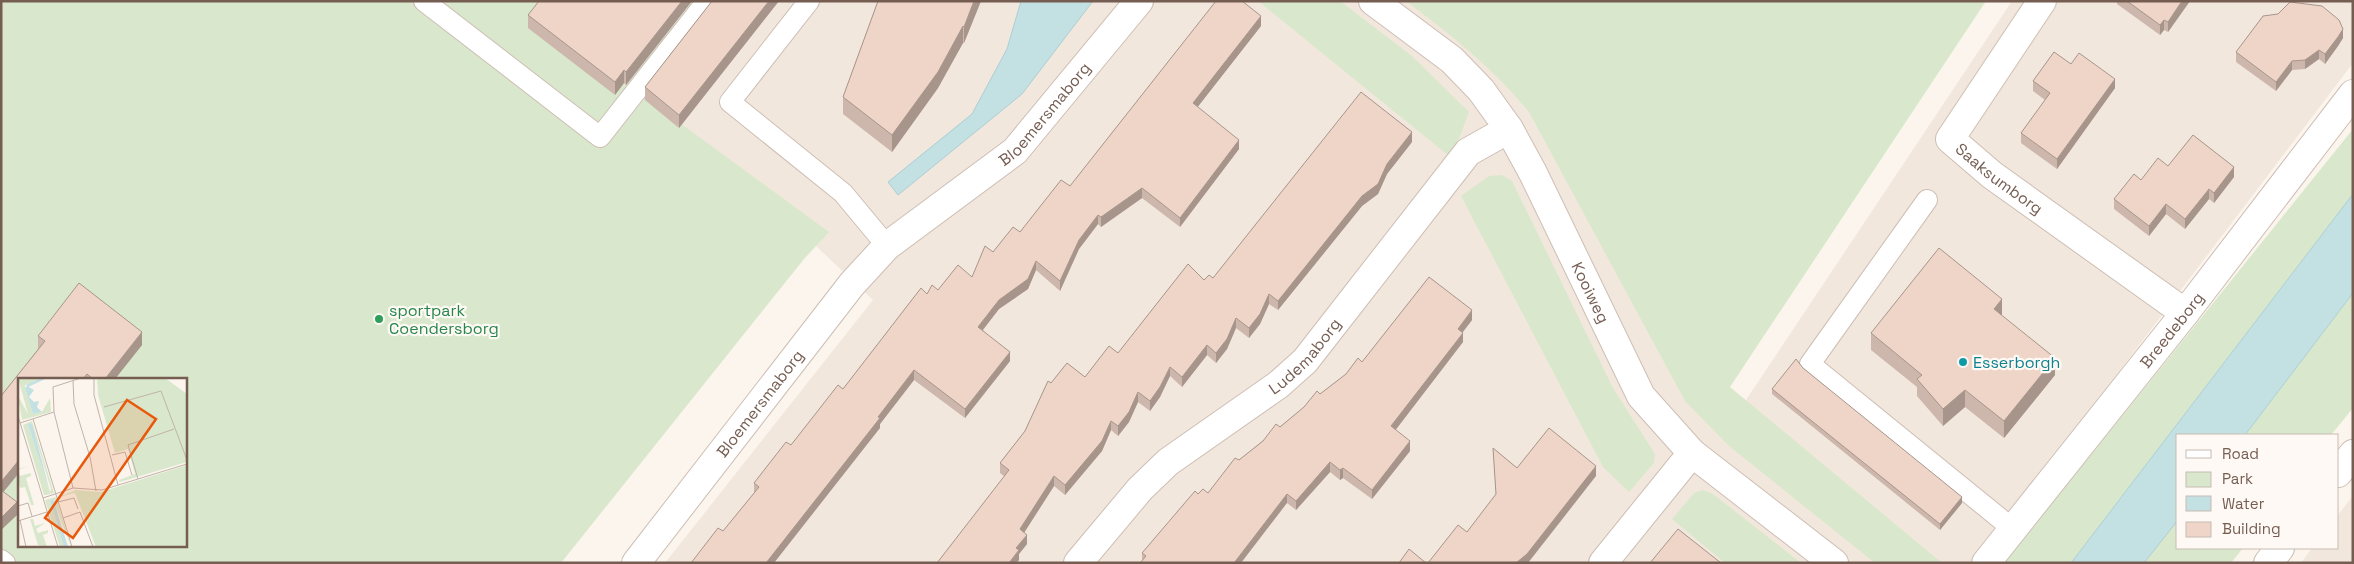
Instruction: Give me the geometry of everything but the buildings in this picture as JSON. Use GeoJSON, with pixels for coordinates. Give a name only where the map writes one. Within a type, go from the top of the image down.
{"type":"FeatureCollection","features":[{"type":"Feature","properties":{"kind":"street","name":"Bloemersmaborg"},"geometry":{"type":"LineString","coordinates":[[636,563],[852,284],[886,246],[1016,151],[1139,1]]}},
{"type":"Feature","properties":{"kind":"street","name":"Kooiweg"},"geometry":{"type":"LineString","coordinates":[[1373,1],[1452,60],[1481,90],[1509,129],[1533,173],[1641,396],[1692,454],[1834,563]]}},
{"type":"Feature","properties":{"kind":"street","name":"Saaksumborg"},"geometry":{"type":"LineString","coordinates":[[2042,1],[1950,139],[1992,175],[2185,313]]}},
{"type":"Feature","properties":{"kind":"street","name":"Breedeborg"},"geometry":{"type":"LineString","coordinates":[[1986,563],[2185,313],[2353,94]]}},
{"type":"Feature","properties":{"kind":"street","name":"Ludemaborg"},"geometry":{"type":"LineString","coordinates":[[1078,563],[1134,495],[1168,462],[1278,385],[1305,361],[1468,152],[1509,129]]}},
{"type":"Feature","properties":{"kind":"street"},"geometry":{"type":"LineString","coordinates":[[1603,563],[1692,454]]}},
{"type":"Feature","properties":{"kind":"street"},"geometry":{"type":"LineString","coordinates":[[2339,472],[2353,454]]}},
{"type":"Feature","properties":{"kind":"street"},"geometry":{"type":"LineString","coordinates":[[2268,563],[2279,549]]}},
{"type":"Feature","properties":{"kind":"lane"},"geometry":{"type":"LineString","coordinates":[[424,1],[600,137],[707,1]]}},
{"type":"Feature","properties":{"kind":"lane"},"geometry":{"type":"LineString","coordinates":[[809,1],[730,102],[844,193],[886,246]]}},
{"type":"Feature","properties":{"kind":"lane"},"geometry":{"type":"LineString","coordinates":[[1927,200],[1810,364],[2013,529]]}},
{"type":"Feature","properties":{"kind":"lane"},"geometry":{"type":"LineString","coordinates":[[1,560],[5,563]]}},
{"type":"Feature","properties":{"kind":"shaded area"},"geometry":{"type":"Polygon","coordinates":[[[503,1],[1441,1],[1563,110],[1728,427],[2012,1],[2353,1],[2353,63],[1974,563],[665,563],[873,300],[817,247],[503,1]]]}},
{"type":"Feature","properties":{"kind":"shaded area"},"geometry":{"type":"Polygon","coordinates":[[[2353,496],[2353,563],[2301,563],[2311,549],[2339,549],[2339,514],[2353,496]]]}},
{"type":"Feature","properties":{"kind":"green space","name":"sportpark Coendersborg"},"geometry":{"type":"Polygon","coordinates":[[[1,1],[729,1],[680,123],[829,232],[804,259],[561,563],[1,563],[1,1]]]}},
{"type":"Feature","properties":{"kind":"green space"},"geometry":{"type":"Polygon","coordinates":[[[1258,1],[1340,1],[1412,56],[1469,112],[1456,147],[1449,156],[1258,1]]]}},
{"type":"Feature","properties":{"kind":"green space"},"geometry":{"type":"Polygon","coordinates":[[[1406,1],[1986,1],[1730,387],[1942,563],[1875,563],[1729,446],[1685,401],[1529,112],[1486,66],[1406,1]]]}},
{"type":"Feature","properties":{"kind":"green space"},"geometry":{"type":"Polygon","coordinates":[[[2353,129],[2353,194],[2071,563],[2004,563],[2353,129]]]}},
{"type":"Feature","properties":{"kind":"green space"},"geometry":{"type":"Polygon","coordinates":[[[1502,175],[1512,181],[1613,388],[1655,454],[1654,463],[1629,492],[1603,467],[1461,196],[1489,176],[1502,175]]]}},
{"type":"Feature","properties":{"kind":"green space"},"geometry":{"type":"Polygon","coordinates":[[[2353,293],[2353,408],[2332,434],[2246,434],[2353,293]]]}},
{"type":"Feature","properties":{"kind":"green space"},"geometry":{"type":"Polygon","coordinates":[[[1703,490],[1713,494],[1801,563],[1725,563],[1672,519],[1694,493],[1703,490]]]}},
{"type":"Feature","properties":{"kind":"green space"},"geometry":{"type":"Polygon","coordinates":[[[2176,523],[2176,549],[2242,549],[2231,563],[2144,563],[2176,523]]]}},
{"type":"Feature","properties":{"kind":"water"},"geometry":{"type":"Polygon","coordinates":[[[1021,1],[1093,1],[1022,94],[898,195],[888,182],[972,114],[1007,49],[1021,1]]]}},
{"type":"Feature","properties":{"kind":"water"},"geometry":{"type":"Polygon","coordinates":[[[2353,194],[2353,293],[2246,434],[2176,434],[2176,523],[2144,563],[2071,563],[2353,194]]]}},
{"type":"Feature","properties":{"kind":"place","name":"sportpark Coendersborg"},"geometry":{"type":"Point","coordinates":[379,319]}},
{"type":"Feature","properties":{"kind":"place","name":"Esserborgh"},"geometry":{"type":"Point","coordinates":[1963,362]}}]}
